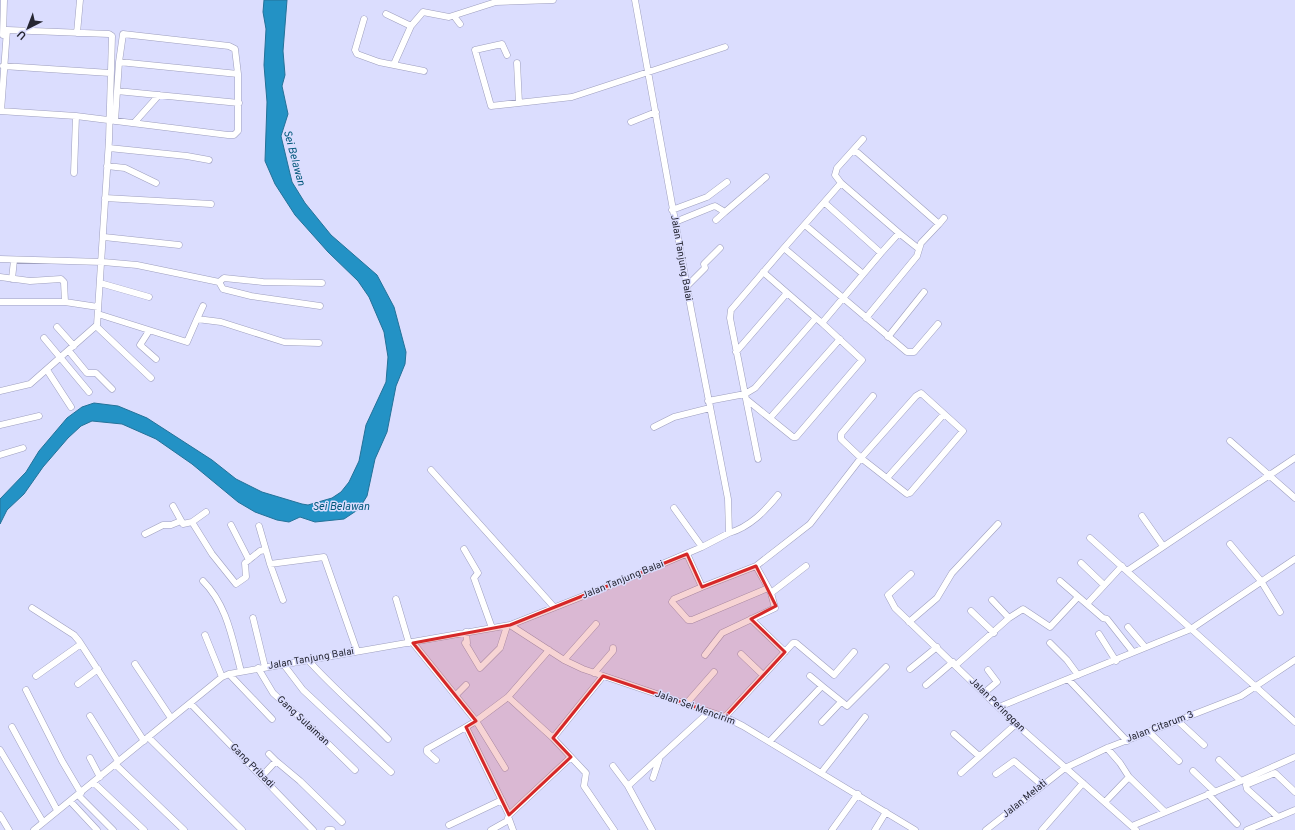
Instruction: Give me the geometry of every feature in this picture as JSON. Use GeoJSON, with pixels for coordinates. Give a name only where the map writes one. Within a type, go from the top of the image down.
{"type":"FeatureCollection","features":[{"type":"Feature","properties":{"kind":"street"},"geometry":{"type":"LineString","coordinates":[[0,74],[4,0]]}},
{"type":"Feature","properties":{"kind":"street"},"geometry":{"type":"LineString","coordinates":[[77,33],[80,0]]}},
{"type":"Feature","properties":{"kind":"street"},"geometry":{"type":"LineString","coordinates":[[394,64],[411,26],[423,12],[449,17],[496,2],[553,0]]}},
{"type":"Feature","properties":{"kind":"street","name":"Jalan Tanjung Balai"},"geometry":{"type":"LineString","coordinates":[[35,830],[57,810],[79,794],[222,677],[241,671],[284,665],[509,625],[686,554],[729,532],[728,499],[672,210],[656,112],[635,0]]}},
{"type":"Feature","properties":{"kind":"street"},"geometry":{"type":"LineString","coordinates":[[386,14],[411,26]]}},
{"type":"Feature","properties":{"kind":"street"},"geometry":{"type":"LineString","coordinates":[[454,16],[460,24]]}},
{"type":"Feature","properties":{"kind":"street"},"geometry":{"type":"LineString","coordinates":[[364,19],[356,50],[357,54],[379,62],[424,71]]}},
{"type":"Feature","properties":{"kind":"street"},"geometry":{"type":"LineString","coordinates":[[0,391],[30,384],[96,326],[103,262],[107,166],[112,120],[117,91],[122,37],[126,34],[234,48],[236,51],[238,74],[238,131],[234,135],[112,120],[76,116],[0,111],[7,30],[109,34],[112,36],[110,72],[112,120]]}},
{"type":"Feature","properties":{"kind":"street"},"geometry":{"type":"LineString","coordinates":[[507,55],[502,44],[475,50],[491,106],[572,98],[648,71],[725,47]]}},
{"type":"Feature","properties":{"kind":"street"},"geometry":{"type":"LineString","coordinates":[[119,62],[238,74]]}},
{"type":"Feature","properties":{"kind":"street"},"geometry":{"type":"LineString","coordinates":[[517,63],[519,103]]}},
{"type":"Feature","properties":{"kind":"street"},"geometry":{"type":"LineString","coordinates":[[3,66],[110,72]]}},
{"type":"Feature","properties":{"kind":"street"},"geometry":{"type":"LineString","coordinates":[[117,91],[238,103]]}},
{"type":"Feature","properties":{"kind":"street"},"geometry":{"type":"LineString","coordinates":[[134,123],[159,95]]}},
{"type":"Feature","properties":{"kind":"street"},"geometry":{"type":"LineString","coordinates":[[631,122],[656,112]]}},
{"type":"Feature","properties":{"kind":"street"},"geometry":{"type":"LineString","coordinates":[[74,173],[76,116]]}},
{"type":"Feature","properties":{"kind":"street"},"geometry":{"type":"LineString","coordinates":[[863,139],[835,171],[835,175],[841,183],[919,249]]}},
{"type":"Feature","properties":{"kind":"street"},"geometry":{"type":"LineString","coordinates":[[109,148],[209,160]]}},
{"type":"Feature","properties":{"kind":"street"},"geometry":{"type":"LineString","coordinates":[[854,151],[858,152],[939,224]]}},
{"type":"Feature","properties":{"kind":"street"},"geometry":{"type":"LineString","coordinates":[[107,166],[125,168],[156,183]]}},
{"type":"Feature","properties":{"kind":"street"},"geometry":{"type":"LineString","coordinates":[[716,220],[766,177]]}},
{"type":"Feature","properties":{"kind":"street"},"geometry":{"type":"LineString","coordinates":[[672,210],[707,196],[727,182]]}},
{"type":"Feature","properties":{"kind":"street"},"geometry":{"type":"LineString","coordinates":[[758,459],[736,352],[730,318],[731,310],[841,183]]}},
{"type":"Feature","properties":{"kind":"street"},"geometry":{"type":"LineString","coordinates":[[106,198],[210,204]]}},
{"type":"Feature","properties":{"kind":"street"},"geometry":{"type":"LineString","coordinates":[[825,203],[881,253]]}},
{"type":"Feature","properties":{"kind":"street"},"geometry":{"type":"LineString","coordinates":[[675,222],[715,206],[725,212]]}},
{"type":"Feature","properties":{"kind":"street"},"geometry":{"type":"LineString","coordinates":[[866,318],[917,256],[921,243],[944,218]]}},
{"type":"Feature","properties":{"kind":"street"},"geometry":{"type":"LineString","coordinates":[[805,225],[863,274]]}},
{"type":"Feature","properties":{"kind":"street"},"geometry":{"type":"LineString","coordinates":[[822,323],[899,233]]}},
{"type":"Feature","properties":{"kind":"street"},"geometry":{"type":"LineString","coordinates":[[104,237],[179,245]]}},
{"type":"Feature","properties":{"kind":"street"},"geometry":{"type":"LineString","coordinates":[[687,286],[705,268],[704,264],[720,248]]}},
{"type":"Feature","properties":{"kind":"street"},"geometry":{"type":"LineString","coordinates":[[784,248],[907,352],[911,353],[938,324]]}},
{"type":"Feature","properties":{"kind":"street"},"geometry":{"type":"LineString","coordinates":[[0,259],[103,262],[137,265],[219,282],[223,289],[251,296],[320,306]]}},
{"type":"Feature","properties":{"kind":"street"},"geometry":{"type":"LineString","coordinates":[[12,279],[14,260]]}},
{"type":"Feature","properties":{"kind":"street"},"geometry":{"type":"LineString","coordinates":[[745,396],[793,437],[796,436],[862,360],[764,272]]}},
{"type":"Feature","properties":{"kind":"street"},"geometry":{"type":"LineString","coordinates":[[0,277],[30,281],[63,280],[65,302]]}},
{"type":"Feature","properties":{"kind":"street"},"geometry":{"type":"LineString","coordinates":[[219,282],[224,278],[263,282],[322,283]]}},
{"type":"Feature","properties":{"kind":"street"},"geometry":{"type":"LineString","coordinates":[[100,283],[149,297]]}},
{"type":"Feature","properties":{"kind":"street"},"geometry":{"type":"LineString","coordinates":[[888,337],[924,292]]}},
{"type":"Feature","properties":{"kind":"street"},"geometry":{"type":"LineString","coordinates":[[736,352],[787,293]]}},
{"type":"Feature","properties":{"kind":"street"},"geometry":{"type":"LineString","coordinates":[[0,302],[65,302],[98,307]]}},
{"type":"Feature","properties":{"kind":"street"},"geometry":{"type":"LineString","coordinates":[[98,314],[188,342],[203,306]]}},
{"type":"Feature","properties":{"kind":"street"},"geometry":{"type":"LineString","coordinates":[[708,401],[745,396],[756,388],[816,318]]}},
{"type":"Feature","properties":{"kind":"street"},"geometry":{"type":"LineString","coordinates":[[198,319],[221,322],[284,342],[319,343]]}},
{"type":"Feature","properties":{"kind":"street"},"geometry":{"type":"LineString","coordinates":[[96,326],[150,378]]}},
{"type":"Feature","properties":{"kind":"street"},"geometry":{"type":"LineString","coordinates":[[57,327],[74,346]]}},
{"type":"Feature","properties":{"kind":"street"},"geometry":{"type":"LineString","coordinates":[[149,331],[140,345],[156,359]]}},
{"type":"Feature","properties":{"kind":"street"},"geometry":{"type":"LineString","coordinates":[[44,338],[89,392]]}},
{"type":"Feature","properties":{"kind":"street"},"geometry":{"type":"LineString","coordinates":[[770,418],[840,339]]}},
{"type":"Feature","properties":{"kind":"street"},"geometry":{"type":"LineString","coordinates":[[68,351],[87,373],[96,373],[112,389]]}},
{"type":"Feature","properties":{"kind":"street"},"geometry":{"type":"LineString","coordinates":[[47,370],[71,407]]}},
{"type":"Feature","properties":{"kind":"street"},"geometry":{"type":"LineString","coordinates":[[806,566],[770,591],[694,619],[688,620],[672,602],[674,599],[702,587],[756,566],[810,524],[861,458],[919,393],[923,394],[963,432],[911,492],[907,494],[861,458],[845,444],[840,437],[873,396]]}},
{"type":"Feature","properties":{"kind":"street"},"geometry":{"type":"LineString","coordinates":[[654,427],[674,416],[710,408]]}},
{"type":"Feature","properties":{"kind":"street"},"geometry":{"type":"LineString","coordinates":[[887,478],[944,414]]}},
{"type":"Feature","properties":{"kind":"street"},"geometry":{"type":"LineString","coordinates":[[0,425],[38,416]]}},
{"type":"Feature","properties":{"kind":"street"},"geometry":{"type":"LineString","coordinates":[[1230,441],[1295,498]]}},
{"type":"Feature","properties":{"kind":"street"},"geometry":{"type":"LineString","coordinates":[[0,455],[23,448]]}},
{"type":"Feature","properties":{"kind":"street"},"geometry":{"type":"LineString","coordinates":[[1127,571],[1270,476],[1294,462]]}},
{"type":"Feature","properties":{"kind":"street"},"geometry":{"type":"LineString","coordinates":[[430,470],[554,607]]}},
{"type":"Feature","properties":{"kind":"street"},"geometry":{"type":"LineString","coordinates":[[729,532],[740,530],[758,517],[778,495]]}},
{"type":"Feature","properties":{"kind":"street"},"geometry":{"type":"LineString","coordinates":[[173,506],[184,525],[192,522],[206,512]]}},
{"type":"Feature","properties":{"kind":"street"},"geometry":{"type":"LineString","coordinates":[[674,508],[702,547]]}},
{"type":"Feature","properties":{"kind":"street"},"geometry":{"type":"LineString","coordinates":[[1142,516],[1163,546]]}},
{"type":"Feature","properties":{"kind":"street"},"geometry":{"type":"LineString","coordinates":[[145,534],[163,525],[171,525],[181,521]]}},
{"type":"Feature","properties":{"kind":"street"},"geometry":{"type":"LineString","coordinates":[[192,522],[212,554],[236,584],[246,577],[244,564],[265,550]]}},
{"type":"Feature","properties":{"kind":"street"},"geometry":{"type":"LineString","coordinates":[[909,622],[937,598],[952,573],[998,524]]}},
{"type":"Feature","properties":{"kind":"street"},"geometry":{"type":"LineString","coordinates":[[231,525],[248,560]]}},
{"type":"Feature","properties":{"kind":"street"},"geometry":{"type":"LineString","coordinates":[[259,526],[265,550],[283,600]]}},
{"type":"Feature","properties":{"kind":"street"},"geometry":{"type":"LineString","coordinates":[[1090,538],[1295,722]]}},
{"type":"Feature","properties":{"kind":"street"},"geometry":{"type":"LineString","coordinates":[[1230,544],[1261,581],[1280,612]]}},
{"type":"Feature","properties":{"kind":"street"},"geometry":{"type":"LineString","coordinates":[[464,549],[478,573],[474,578],[492,628]]}},
{"type":"Feature","properties":{"kind":"street"},"geometry":{"type":"LineString","coordinates":[[686,554],[702,587]]}},
{"type":"Feature","properties":{"kind":"street"},"geometry":{"type":"LineString","coordinates":[[270,564],[324,557],[357,651]]}},
{"type":"Feature","properties":{"kind":"street"},"geometry":{"type":"LineString","coordinates":[[999,707],[1116,661],[1145,647],[1191,629],[1295,559]]}},
{"type":"Feature","properties":{"kind":"street"},"geometry":{"type":"LineString","coordinates":[[1080,563],[1104,585]]}},
{"type":"Feature","properties":{"kind":"street"},"geometry":{"type":"LineString","coordinates":[[705,655],[722,633],[775,608],[770,591],[756,566]]}},
{"type":"Feature","properties":{"kind":"street"},"geometry":{"type":"LineString","coordinates":[[1087,604],[1122,566]]}},
{"type":"Feature","properties":{"kind":"street","name":"Jalan Peringgan"},"geometry":{"type":"LineString","coordinates":[[911,574],[888,595],[892,604],[1016,724],[1134,828]]}},
{"type":"Feature","properties":{"kind":"street"},"geometry":{"type":"LineString","coordinates":[[203,581],[217,597],[225,613],[241,671]]}},
{"type":"Feature","properties":{"kind":"street"},"geometry":{"type":"LineString","coordinates":[[1060,581],[1103,618],[1107,619],[1134,652]]}},
{"type":"Feature","properties":{"kind":"street"},"geometry":{"type":"LineString","coordinates":[[926,685],[994,633],[1009,618],[1023,608],[1050,628],[1078,597]]}},
{"type":"Feature","properties":{"kind":"street"},"geometry":{"type":"LineString","coordinates":[[396,599],[411,643],[456,695],[476,721],[505,768]]}},
{"type":"Feature","properties":{"kind":"street"},"geometry":{"type":"LineString","coordinates":[[992,600],[1009,618]]}},
{"type":"Feature","properties":{"kind":"street"},"geometry":{"type":"LineString","coordinates":[[32,608],[74,635],[146,739],[242,830]]}},
{"type":"Feature","properties":{"kind":"street"},"geometry":{"type":"LineString","coordinates":[[970,611],[994,633]]}},
{"type":"Feature","properties":{"kind":"street"},"geometry":{"type":"LineString","coordinates":[[253,618],[265,667]]}},
{"type":"Feature","properties":{"kind":"street"},"geometry":{"type":"LineString","coordinates":[[751,619],[785,652]]}},
{"type":"Feature","properties":{"kind":"street"},"geometry":{"type":"LineString","coordinates":[[564,660],[596,624]]}},
{"type":"Feature","properties":{"kind":"street"},"geometry":{"type":"LineString","coordinates":[[466,632],[467,643],[465,643],[480,668],[500,648],[509,625]]}},
{"type":"Feature","properties":{"kind":"street","name":"Jalan Sei Mencirim"},"geometry":{"type":"LineString","coordinates":[[509,625],[564,660],[594,673],[725,717],[770,741],[916,830]]}},
{"type":"Feature","properties":{"kind":"street"},"geometry":{"type":"LineString","coordinates":[[1128,627],[1145,647]]}},
{"type":"Feature","properties":{"kind":"street"},"geometry":{"type":"LineString","coordinates":[[1099,634],[1116,661]]}},
{"type":"Feature","properties":{"kind":"street"},"geometry":{"type":"LineString","coordinates":[[206,635],[222,677]]}},
{"type":"Feature","properties":{"kind":"street"},"geometry":{"type":"LineString","coordinates":[[725,717],[794,642],[834,675],[854,652]]}},
{"type":"Feature","properties":{"kind":"street"},"geometry":{"type":"LineString","coordinates":[[1050,643],[1067,660],[1078,675]]}},
{"type":"Feature","properties":{"kind":"street"},"geometry":{"type":"LineString","coordinates":[[36,676],[81,644]]}},
{"type":"Feature","properties":{"kind":"street"},"geometry":{"type":"LineString","coordinates":[[910,669],[937,647]]}},
{"type":"Feature","properties":{"kind":"street"},"geometry":{"type":"LineString","coordinates":[[594,673],[613,651],[613,648]]}},
{"type":"Feature","properties":{"kind":"street"},"geometry":{"type":"LineString","coordinates":[[436,760],[427,752],[427,749],[476,721],[508,697],[549,650]]}},
{"type":"Feature","properties":{"kind":"street"},"geometry":{"type":"LineString","coordinates":[[741,654],[763,675]]}},
{"type":"Feature","properties":{"kind":"street"},"geometry":{"type":"LineString","coordinates":[[308,660],[340,694],[361,711],[388,739]]}},
{"type":"Feature","properties":{"kind":"street","name":"Jalan Citarum 3"},"geometry":{"type":"LineString","coordinates":[[1065,768],[1108,748],[1241,696],[1295,660]]}},
{"type":"Feature","properties":{"kind":"street"},"geometry":{"type":"LineString","coordinates":[[136,664],[171,718]]}},
{"type":"Feature","properties":{"kind":"street"},"geometry":{"type":"LineString","coordinates":[[284,665],[303,690],[391,772]]}},
{"type":"Feature","properties":{"kind":"street"},"geometry":{"type":"LineString","coordinates":[[810,676],[840,702],[847,706],[886,667]]}},
{"type":"Feature","properties":{"kind":"street"},"geometry":{"type":"LineString","coordinates":[[78,684],[98,668]]}},
{"type":"Feature","properties":{"kind":"street","name":"Gang Sulaiman"},"geometry":{"type":"LineString","coordinates":[[258,668],[273,693],[316,732],[354,770]]}},
{"type":"Feature","properties":{"kind":"street"},"geometry":{"type":"LineString","coordinates":[[984,693],[997,682],[988,670]]}},
{"type":"Feature","properties":{"kind":"street"},"geometry":{"type":"LineString","coordinates":[[686,704],[714,672]]}},
{"type":"Feature","properties":{"kind":"street"},"geometry":{"type":"LineString","coordinates":[[229,674],[272,719]]}},
{"type":"Feature","properties":{"kind":"street"},"geometry":{"type":"LineString","coordinates":[[553,738],[603,676]]}},
{"type":"Feature","properties":{"kind":"street"},"geometry":{"type":"LineString","coordinates":[[1068,679],[1127,741]]}},
{"type":"Feature","properties":{"kind":"street"},"geometry":{"type":"LineString","coordinates":[[456,695],[466,685]]}},
{"type":"Feature","properties":{"kind":"street"},"geometry":{"type":"LineString","coordinates":[[770,741],[822,686]]}},
{"type":"Feature","properties":{"kind":"street"},"geometry":{"type":"LineString","coordinates":[[26,690],[79,794],[113,830]]}},
{"type":"Feature","properties":{"kind":"street"},"geometry":{"type":"LineString","coordinates":[[508,697],[553,738],[586,773],[584,786],[614,830]]}},
{"type":"Feature","properties":{"kind":"street"},"geometry":{"type":"LineString","coordinates":[[822,722],[840,702]]}},
{"type":"Feature","properties":{"kind":"street","name":"Gang Pribadi"},"geometry":{"type":"LineString","coordinates":[[190,704],[262,776],[313,830]]}},
{"type":"Feature","properties":{"kind":"street"},"geometry":{"type":"LineString","coordinates":[[628,786],[660,759],[709,712]]}},
{"type":"Feature","properties":{"kind":"street"},"geometry":{"type":"LineString","coordinates":[[90,716],[117,762],[184,830]]}},
{"type":"Feature","properties":{"kind":"street"},"geometry":{"type":"LineString","coordinates":[[821,773],[866,717]]}},
{"type":"Feature","properties":{"kind":"street"},"geometry":{"type":"LineString","coordinates":[[1178,721],[1204,745]]}},
{"type":"Feature","properties":{"kind":"street"},"geometry":{"type":"LineString","coordinates":[[961,773],[1016,724]]}},
{"type":"Feature","properties":{"kind":"street"},"geometry":{"type":"LineString","coordinates":[[12,727],[57,810]]}},
{"type":"Feature","properties":{"kind":"street"},"geometry":{"type":"LineString","coordinates":[[466,727],[502,800],[513,830]]}},
{"type":"Feature","properties":{"kind":"street"},"geometry":{"type":"LineString","coordinates":[[1149,732],[1179,761]]}},
{"type":"Feature","properties":{"kind":"street"},"geometry":{"type":"LineString","coordinates":[[954,734],[979,756]]}},
{"type":"Feature","properties":{"kind":"street"},"geometry":{"type":"LineString","coordinates":[[1108,748],[1129,777],[1165,812]]}},
{"type":"Feature","properties":{"kind":"street"},"geometry":{"type":"LineString","coordinates":[[0,750],[43,822]]}},
{"type":"Feature","properties":{"kind":"street"},"geometry":{"type":"LineString","coordinates":[[269,754],[342,822]]}},
{"type":"Feature","properties":{"kind":"street"},"geometry":{"type":"LineString","coordinates":[[491,830],[504,823],[571,757]]}},
{"type":"Feature","properties":{"kind":"street"},"geometry":{"type":"LineString","coordinates":[[1134,828],[1165,812],[1242,782],[1295,757]]}},
{"type":"Feature","properties":{"kind":"street"},"geometry":{"type":"LineString","coordinates":[[90,758],[100,777]]}},
{"type":"Feature","properties":{"kind":"street"},"geometry":{"type":"LineString","coordinates":[[653,778],[660,759]]}},
{"type":"Feature","properties":{"kind":"street"},"geometry":{"type":"LineString","coordinates":[[1219,760],[1242,782]]}},
{"type":"Feature","properties":{"kind":"street"},"geometry":{"type":"LineString","coordinates":[[262,776],[276,761]]}},
{"type":"Feature","properties":{"kind":"street"},"geometry":{"type":"LineString","coordinates":[[996,774],[1014,761],[1042,785]]}},
{"type":"Feature","properties":{"kind":"street"},"geometry":{"type":"LineString","coordinates":[[613,766],[628,786],[652,830]]}},
{"type":"Feature","properties":{"kind":"street","name":"Jalan Melati"},"geometry":{"type":"LineString","coordinates":[[986,830],[1065,768]]}},
{"type":"Feature","properties":{"kind":"street"},"geometry":{"type":"LineString","coordinates":[[1194,771],[1237,824]]}},
{"type":"Feature","properties":{"kind":"street"},"geometry":{"type":"LineString","coordinates":[[1278,817],[1247,789],[1246,785],[1275,773],[1295,792]]}},
{"type":"Feature","properties":{"kind":"street"},"geometry":{"type":"LineString","coordinates":[[1105,802],[1129,777]]}},
{"type":"Feature","properties":{"kind":"street"},"geometry":{"type":"LineString","coordinates":[[93,782],[144,830]]}},
{"type":"Feature","properties":{"kind":"street"},"geometry":{"type":"LineString","coordinates":[[1042,830],[1083,783]]}},
{"type":"Feature","properties":{"kind":"street"},"geometry":{"type":"LineString","coordinates":[[832,830],[858,794]]}},
{"type":"Feature","properties":{"kind":"street"},"geometry":{"type":"LineString","coordinates":[[449,825],[502,800]]}},
{"type":"Feature","properties":{"kind":"street"},"geometry":{"type":"LineString","coordinates":[[70,801],[97,830]]}},
{"type":"Feature","properties":{"kind":"street"},"geometry":{"type":"LineString","coordinates":[[1248,830],[1295,810]]}},
{"type":"Feature","properties":{"kind":"street"},"geometry":{"type":"LineString","coordinates":[[875,830],[886,812]]}},
{"type":"Feature","properties":{"kind":"street"},"geometry":{"type":"LineString","coordinates":[[0,815],[10,830]]}},
{"type":"Feature","properties":{"kind":"highlighted area"},"geometry":{"type":"Polygon","coordinates":[[[687,554],[702,587],[756,566],[776,606],[751,619],[785,652],[725,717],[603,676],[553,738],[571,757],[509,815],[466,727],[476,721],[413,643],[510,625],[687,554]]]}},
{"type":"Feature","properties":{"kind":"water","name":"Sei Belawan"},"geometry":{"type":"Polygon","coordinates":[[[264,0],[287,0],[283,51],[285,75],[282,86],[288,114],[281,136],[292,182],[305,203],[331,235],[377,275],[394,307],[406,352],[405,364],[396,386],[387,432],[375,459],[367,496],[359,509],[344,519],[315,522],[300,517],[289,522],[277,520],[255,512],[238,502],[192,464],[156,439],[122,424],[92,421],[81,426],[68,438],[43,467],[24,494],[7,510],[0,524],[0,499],[26,472],[39,451],[67,418],[82,407],[94,403],[118,406],[147,418],[212,460],[236,479],[262,492],[308,505],[332,498],[341,492],[349,482],[359,461],[366,425],[386,382],[388,357],[384,332],[369,297],[358,281],[328,252],[295,215],[275,184],[265,161],[267,102],[264,65],[266,29],[263,12],[264,0]]]}}]}
